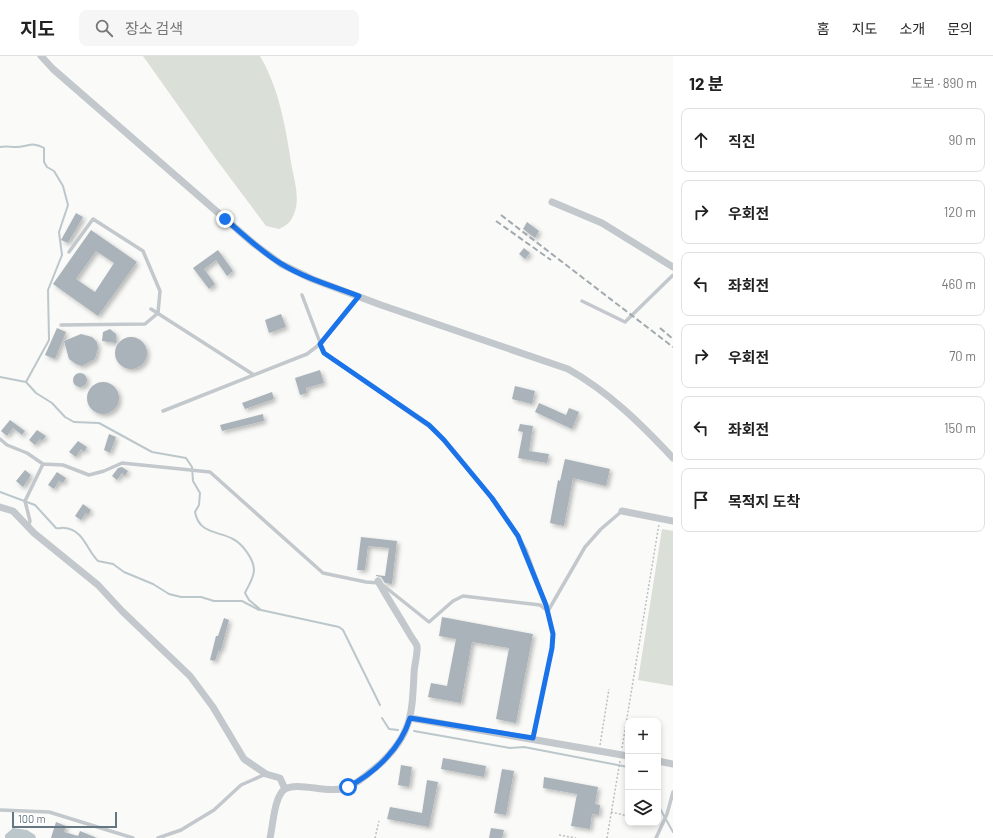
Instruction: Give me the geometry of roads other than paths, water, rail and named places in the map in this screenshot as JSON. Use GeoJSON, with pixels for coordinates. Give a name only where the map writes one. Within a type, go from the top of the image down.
{"type":"FeatureCollection","features":[{"type":"Feature","properties":{"kind":"street"},"geometry":{"type":"LineString","coordinates":[[41,56],[65,79],[259,248],[291,269],[359,296],[568,368],[620,404],[673,458]]}},
{"type":"Feature","properties":{"kind":"street"},"geometry":{"type":"LineString","coordinates":[[552,202],[602,223],[673,267]]}},
{"type":"Feature","properties":{"kind":"street"},"geometry":{"type":"LineString","coordinates":[[0,507],[13,511],[28,527],[98,585],[122,611],[190,676],[213,707],[241,755],[266,774],[280,778],[285,789]]}},
{"type":"Feature","properties":{"kind":"street"},"geometry":{"type":"LineString","coordinates":[[622,511],[673,521]]}},
{"type":"Feature","properties":{"kind":"street"},"geometry":{"type":"LineString","coordinates":[[270,838],[276,804],[279,796],[285,789],[297,787],[337,790],[348,787],[371,772],[389,755],[404,736],[410,718],[415,691],[414,675],[417,646],[378,581]]}},
{"type":"Feature","properties":{"kind":"street"},"geometry":{"type":"LineString","coordinates":[[410,718],[599,750],[623,757]]}},
{"type":"Feature","properties":{"kind":"street"},"geometry":{"type":"LineString","coordinates":[[661,762],[673,764]]}},
{"type":"Feature","properties":{"kind":"lane"},"geometry":{"type":"LineString","coordinates":[[61,325],[145,324],[158,314],[160,290],[143,251],[93,219],[69,252]]}},
{"type":"Feature","properties":{"kind":"lane"},"geometry":{"type":"LineString","coordinates":[[582,301],[625,322],[673,275]]}},
{"type":"Feature","properties":{"kind":"lane"},"geometry":{"type":"LineString","coordinates":[[302,295],[320,344],[327,356],[425,422],[444,440],[492,498],[526,550],[548,611],[553,634],[552,648],[533,738]]}},
{"type":"Feature","properties":{"kind":"lane"},"geometry":{"type":"LineString","coordinates":[[163,411],[307,354],[320,344],[359,296]]}},
{"type":"Feature","properties":{"kind":"lane"},"geometry":{"type":"LineString","coordinates":[[151,309],[254,375]]}},
{"type":"Feature","properties":{"kind":"lane"},"geometry":{"type":"LineString","coordinates":[[0,439],[7,445],[29,454],[43,464],[63,465],[92,475],[122,463],[210,472],[323,573],[366,582],[378,581],[429,622],[453,600],[463,596],[540,605],[548,611]]}},
{"type":"Feature","properties":{"kind":"lane"},"geometry":{"type":"LineString","coordinates":[[28,527],[30,521],[25,501],[43,464]]}},
{"type":"Feature","properties":{"kind":"lane"},"geometry":{"type":"LineString","coordinates":[[548,611],[585,547],[601,529],[622,511]]}},
{"type":"Feature","properties":{"kind":"lane"},"geometry":{"type":"LineString","coordinates":[[158,838],[172,834],[188,826],[214,810],[241,785],[266,774]]}},
{"type":"Feature","properties":{"kind":"lane"},"geometry":{"type":"LineString","coordinates":[[656,838],[668,814],[673,792]]}},
{"type":"Feature","properties":{"kind":"lane"},"geometry":{"type":"LineString","coordinates":[[0,810],[49,812],[133,838]]}},
{"type":"Feature","properties":{"kind":"waterway"},"geometry":{"type":"LineString","coordinates":[[0,147],[37,145],[44,148],[44,162],[47,167],[54,171],[63,186],[68,205],[59,232],[62,255],[48,290],[49,340],[26,382]]}},
{"type":"Feature","properties":{"kind":"waterway"},"geometry":{"type":"LineString","coordinates":[[0,377],[26,382],[36,393],[52,403],[65,417],[74,422],[99,423],[152,452],[186,458],[192,467],[193,481],[200,493],[199,505],[195,512],[197,519],[210,531],[227,536],[237,541],[244,548],[254,566],[254,573],[245,593],[249,600],[261,610],[339,627],[343,630],[380,705]]}},
{"type":"Feature","properties":{"kind":"waterway"},"geometry":{"type":"LineString","coordinates":[[0,492],[35,505],[56,528],[64,528],[77,533],[98,561],[113,564],[124,572],[153,584],[169,594],[181,597],[201,597],[214,601],[242,601],[259,610]]}},
{"type":"Feature","properties":{"kind":"waterway"},"geometry":{"type":"LineString","coordinates":[[382,718],[389,729],[398,730]]}},
{"type":"Feature","properties":{"kind":"waterway"},"geometry":{"type":"LineString","coordinates":[[414,731],[510,748],[524,747],[625,766]]}},
{"type":"Feature","properties":{"kind":"waterway"},"geometry":{"type":"LineString","coordinates":[[661,810],[673,832]]}},
{"type":"Feature","properties":{"kind":"railway"},"geometry":{"type":"LineString","coordinates":[[501,215],[673,347]]}},
{"type":"Feature","properties":{"kind":"railway"},"geometry":{"type":"LineString","coordinates":[[496,221],[551,260]]}},
{"type":"Feature","properties":{"kind":"railway"},"geometry":{"type":"LineString","coordinates":[[660,328],[673,339]]}}]}
